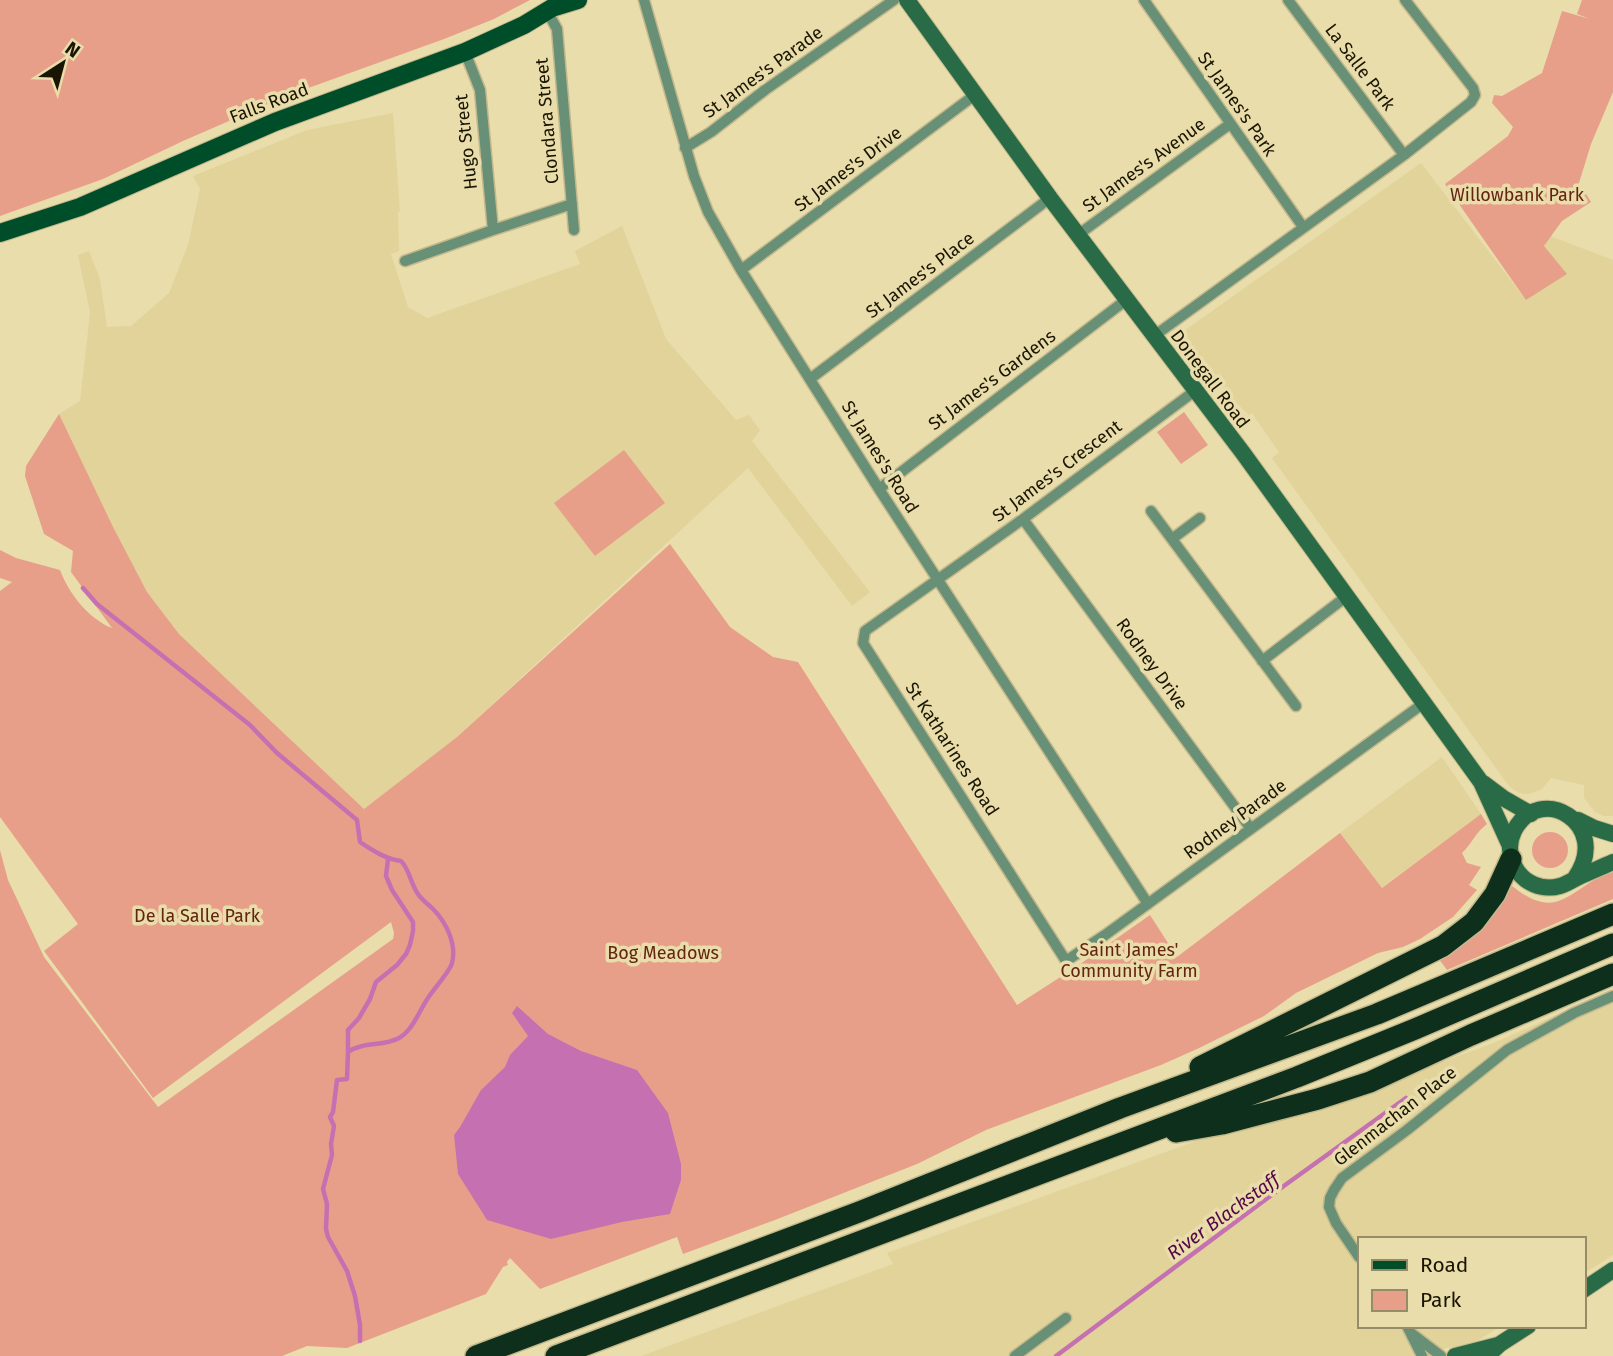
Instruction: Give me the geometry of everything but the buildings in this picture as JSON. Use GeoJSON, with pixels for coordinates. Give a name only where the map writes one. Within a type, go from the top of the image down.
{"type":"FeatureCollection","features":[{"type":"Feature","properties":{"kind":"highway"},"geometry":{"type":"LineString","coordinates":[[1120,1108],[1443,946],[1474,922],[1494,894],[1510,852]]}},
{"type":"Feature","properties":{"kind":"highway"},"geometry":{"type":"LineString","coordinates":[[476,1356],[859,1212],[1120,1108],[1377,1014],[1613,914]]}},
{"type":"Feature","properties":{"kind":"highway"},"geometry":{"type":"LineString","coordinates":[[556,1356],[1309,1073],[1613,944]]}},
{"type":"Feature","properties":{"kind":"highway"},"geometry":{"type":"LineString","coordinates":[[1139,1136],[1222,1124],[1318,1099],[1370,1082],[1613,974]]}},
{"type":"Feature","properties":{"kind":"main road","name":"Falls Road"},"geometry":{"type":"LineString","coordinates":[[0,233],[68,212],[275,122],[466,52],[524,25],[552,7],[578,0]]}},
{"type":"Feature","properties":{"kind":"street","name":"St James's Road"},"geometry":{"type":"LineString","coordinates":[[643,0],[685,148],[708,212],[741,270],[879,489],[1148,904]]}},
{"type":"Feature","properties":{"kind":"street","name":"St James's Parade"},"geometry":{"type":"LineString","coordinates":[[685,148],[894,0]]}},
{"type":"Feature","properties":{"kind":"street","name":"Donegall Road"},"geometry":{"type":"LineString","coordinates":[[907,0],[1482,782],[1510,852]]}},
{"type":"Feature","properties":{"kind":"street","name":"St James's Park"},"geometry":{"type":"LineString","coordinates":[[1143,0],[1303,227]]}},
{"type":"Feature","properties":{"kind":"street","name":"La Salle Park"},"geometry":{"type":"LineString","coordinates":[[1288,0],[1404,155]]}},
{"type":"Feature","properties":{"kind":"street"},"geometry":{"type":"LineString","coordinates":[[1154,336],[1404,155],[1471,102],[1475,95],[1473,88],[1405,0]]}},
{"type":"Feature","properties":{"kind":"street","name":"Clondara Street"},"geometry":{"type":"LineString","coordinates":[[552,7],[557,29],[574,230]]}},
{"type":"Feature","properties":{"kind":"street","name":"Hugo Street"},"geometry":{"type":"LineString","coordinates":[[466,52],[480,90],[493,230]]}},
{"type":"Feature","properties":{"kind":"street","name":"St James's Drive"},"geometry":{"type":"LineString","coordinates":[[741,270],[976,94]]}},
{"type":"Feature","properties":{"kind":"street","name":"St James's Avenue"},"geometry":{"type":"LineString","coordinates":[[1079,234],[1230,124]]}},
{"type":"Feature","properties":{"kind":"street","name":"St James's Place"},"geometry":{"type":"LineString","coordinates":[[810,379],[1050,198]]}},
{"type":"Feature","properties":{"kind":"street"},"geometry":{"type":"LineString","coordinates":[[405,261],[572,204]]}},
{"type":"Feature","properties":{"kind":"street","name":"St James's Gardens"},"geometry":{"type":"LineString","coordinates":[[879,489],[1126,300]]}},
{"type":"Feature","properties":{"kind":"street","name":"St James's Crescent"},"geometry":{"type":"LineString","coordinates":[[938,579],[1196,390]]}},
{"type":"Feature","properties":{"kind":"street"},"geometry":{"type":"LineString","coordinates":[[1151,511],[1296,706]]}},
{"type":"Feature","properties":{"kind":"street"},"geometry":{"type":"LineString","coordinates":[[1172,539],[1200,518]]}},
{"type":"Feature","properties":{"kind":"street","name":"Rodney Drive"},"geometry":{"type":"LineString","coordinates":[[1023,519],[1251,830]]}},
{"type":"Feature","properties":{"kind":"street","name":"St Katharines Road"},"geometry":{"type":"LineString","coordinates":[[938,579],[865,631],[863,643],[1066,961]]}},
{"type":"Feature","properties":{"kind":"street"},"geometry":{"type":"LineString","coordinates":[[1262,661],[1347,596]]}},
{"type":"Feature","properties":{"kind":"street","name":"Rodney Parade"},"geometry":{"type":"LineString","coordinates":[[1066,961],[1424,703]]}},
{"type":"Feature","properties":{"kind":"street","name":"Donegall Road"},"geometry":{"type":"LineString","coordinates":[[1482,782],[1531,814]]}},
{"type":"Feature","properties":{"kind":"street"},"geometry":{"type":"LineString","coordinates":[[1613,834],[1555,809],[1538,810],[1516,827],[1511,836],[1510,852],[1517,872],[1524,879],[1546,888],[1570,882],[1613,862]]}},
{"type":"Feature","properties":{"kind":"street"},"geometry":{"type":"LineString","coordinates":[[1576,819],[1587,836],[1589,851],[1584,868],[1576,878]]}},
{"type":"Feature","properties":{"kind":"street","name":"Glenmachan Place"},"geometry":{"type":"LineString","coordinates":[[1358,1256],[1329,1207],[1334,1189],[1342,1178],[1507,1050],[1574,1013],[1613,996]]}},
{"type":"Feature","properties":{"kind":"street"},"geometry":{"type":"LineString","coordinates":[[1585,1289],[1613,1270]]}},
{"type":"Feature","properties":{"kind":"street"},"geometry":{"type":"LineString","coordinates":[[1015,1356],[1066,1318]]}},
{"type":"Feature","properties":{"kind":"street"},"geometry":{"type":"LineString","coordinates":[[1487,1356],[1525,1328]]}},
{"type":"Feature","properties":{"kind":"street"},"geometry":{"type":"LineString","coordinates":[[1409,1329],[1422,1356]]}},
{"type":"Feature","properties":{"kind":"street"},"geometry":{"type":"LineString","coordinates":[[1409,1329],[1441,1356]]}},
{"type":"Feature","properties":{"kind":"street"},"geometry":{"type":"LineString","coordinates":[[1455,1356],[1500,1344]]}},
{"type":"Feature","properties":{"kind":"shaded area"},"geometry":{"type":"Polygon","coordinates":[[[393,113],[400,211],[399,251],[391,254],[408,307],[427,318],[580,264],[575,251],[622,226],[666,339],[736,420],[749,415],[760,430],[752,441],[870,592],[852,606],[748,468],[457,737],[364,809],[179,634],[105,537],[59,414],[80,401],[90,312],[78,255],[89,251],[100,279],[107,327],[131,326],[169,293],[188,245],[200,189],[193,176],[307,130],[393,113]]]}},
{"type":"Feature","properties":{"kind":"shaded area"},"geometry":{"type":"Polygon","coordinates":[[[1421,163],[1526,300],[1544,246],[1550,236],[1613,260],[1613,816],[1595,812],[1584,798],[1584,785],[1551,778],[1542,789],[1529,794],[1519,793],[1511,788],[1272,458],[1279,452],[1252,413],[1249,415],[1223,390],[1225,387],[1183,336],[1184,331],[1421,163]]]}},
{"type":"Feature","properties":{"kind":"shaded area"},"geometry":{"type":"Polygon","coordinates":[[[1442,757],[1481,814],[1381,888],[1340,833],[1442,757]]]}},
{"type":"Feature","properties":{"kind":"shaded area"},"geometry":{"type":"Polygon","coordinates":[[[1613,990],[1613,1255],[1585,1273],[1585,1237],[1358,1237],[1358,1328],[1498,1328],[1469,1346],[1445,1348],[1432,1356],[641,1356],[893,1264],[887,1253],[1218,1133],[1352,1095],[1491,1044],[1613,990]]]}},
{"type":"Feature","properties":{"kind":"shaded area"},"geometry":{"type":"Polygon","coordinates":[[[517,1006],[548,1034],[581,1051],[637,1070],[668,1113],[681,1164],[681,1180],[670,1214],[551,1239],[487,1220],[458,1174],[454,1135],[481,1090],[505,1067],[510,1055],[528,1036],[512,1013],[517,1006]]]}},
{"type":"Feature","properties":{"kind":"green space"},"geometry":{"type":"Polygon","coordinates":[[[0,0],[530,0],[494,19],[444,39],[289,95],[103,179],[0,216],[0,0]]]}},
{"type":"Feature","properties":{"kind":"green space","name":"Willowbank Park"},"geometry":{"type":"Polygon","coordinates":[[[1582,0],[1613,0],[1613,92],[1591,144],[1579,183],[1591,202],[1562,221],[1544,246],[1567,274],[1526,300],[1445,184],[1508,136],[1513,127],[1492,103],[1494,95],[1502,96],[1542,73],[1562,11],[1590,19],[1577,14],[1582,0]]]}},
{"type":"Feature","properties":{"kind":"green space"},"geometry":{"type":"Polygon","coordinates":[[[1184,412],[1208,445],[1181,464],[1157,432],[1184,412]]]}},
{"type":"Feature","properties":{"kind":"green space","name":"Bog Meadows"},"geometry":{"type":"Polygon","coordinates":[[[59,414],[147,592],[179,634],[364,809],[457,737],[670,544],[730,627],[773,657],[798,662],[1017,1005],[1150,915],[1177,957],[1340,833],[1382,888],[1481,814],[1487,824],[1462,853],[1467,863],[1481,867],[1469,885],[1477,890],[1453,917],[1420,939],[1403,947],[1378,953],[1296,993],[1264,1016],[1197,1049],[986,1130],[917,1164],[683,1254],[677,1237],[540,1289],[510,1258],[508,1265],[503,1267],[486,1294],[347,1348],[307,1346],[282,1356],[0,1356],[0,850],[8,880],[44,957],[158,1107],[393,939],[394,933],[391,922],[153,1098],[44,951],[78,924],[0,817],[0,591],[12,582],[0,578],[0,550],[16,558],[60,570],[81,605],[95,619],[112,628],[71,572],[73,551],[44,534],[25,476],[26,466],[59,414]]]}},
{"type":"Feature","properties":{"kind":"green space"},"geometry":{"type":"Polygon","coordinates":[[[624,450],[665,503],[595,556],[554,503],[624,450]]]}},
{"type":"Feature","properties":{"kind":"green space"},"geometry":{"type":"Polygon","coordinates":[[[1550,832],[1563,837],[1568,850],[1563,863],[1550,868],[1537,863],[1532,850],[1537,837],[1550,832]]]}},
{"type":"Feature","properties":{"kind":"green space"},"geometry":{"type":"Polygon","coordinates":[[[1613,872],[1613,899],[1447,970],[1439,959],[1481,927],[1512,886],[1542,902],[1554,902],[1613,872]]]}},
{"type":"Feature","properties":{"kind":"waterway"},"geometry":{"type":"LineString","coordinates":[[83,588],[97,604],[250,725],[277,753],[357,820],[360,842],[380,854],[401,861],[418,894],[438,914],[449,934],[453,948],[451,966],[408,1030],[393,1041],[360,1046],[348,1052],[347,1079],[337,1080],[330,1117],[334,1126],[332,1155],[323,1189],[327,1204],[326,1229],[347,1271],[355,1296],[360,1341]]}},
{"type":"Feature","properties":{"kind":"waterway"},"geometry":{"type":"LineString","coordinates":[[348,1051],[348,1030],[359,1018],[376,982],[406,954],[413,931],[413,922],[386,876],[388,859]]}},
{"type":"Feature","properties":{"kind":"waterway","name":"River Blackstaff"},"geometry":{"type":"LineString","coordinates":[[1056,1356],[1406,1098]]}},
{"type":"Feature","properties":{"kind":"park label","name":"De la Salle Park"},"geometry":{"type":"Point","coordinates":[197,916]}},
{"type":"Feature","properties":{"kind":"park label","name":"Saint James' Community Farm"},"geometry":{"type":"Point","coordinates":[1129,960]}}]}
